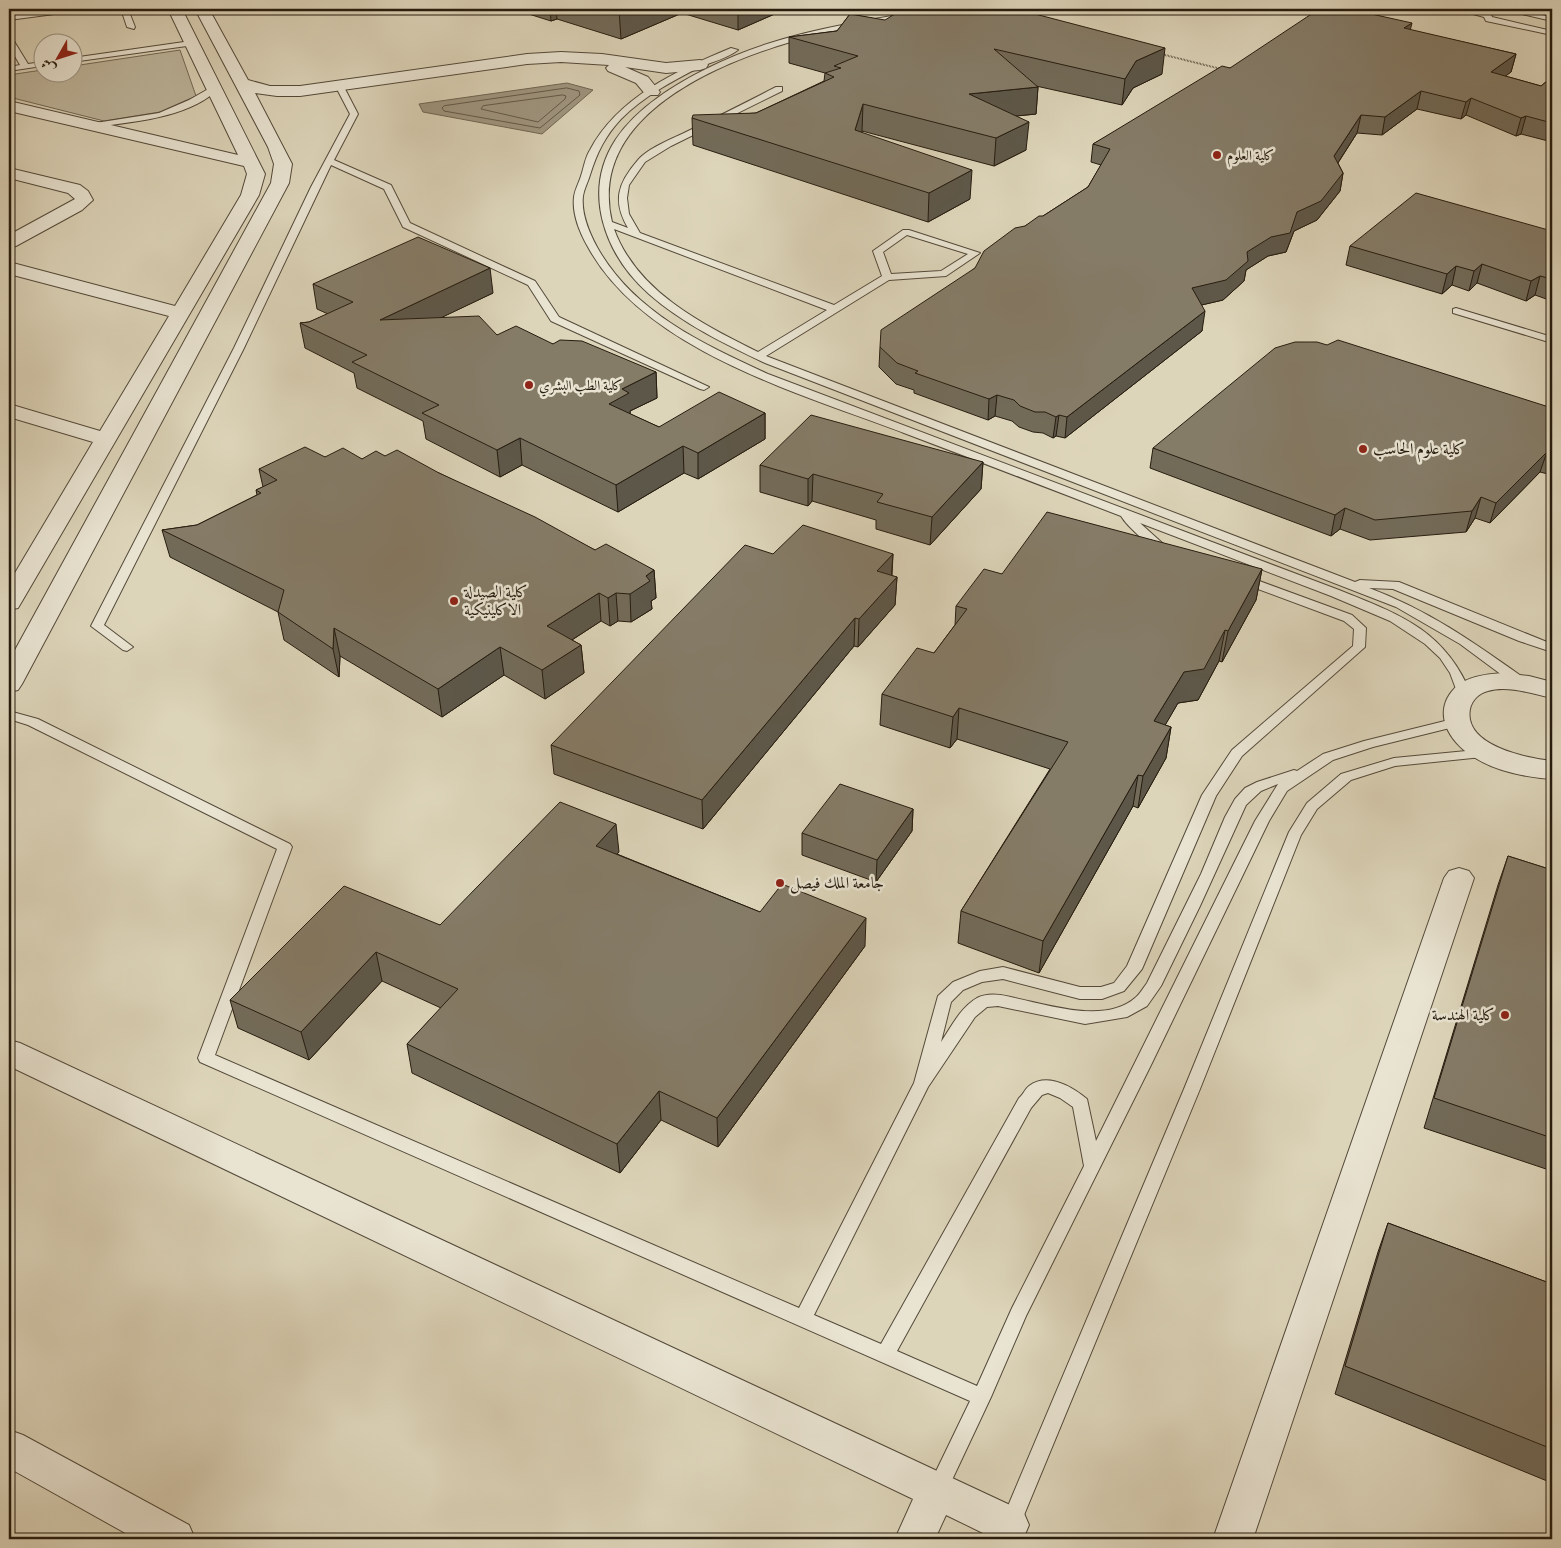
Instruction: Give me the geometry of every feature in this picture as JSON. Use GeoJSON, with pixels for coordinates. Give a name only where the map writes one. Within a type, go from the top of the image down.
{"type":"FeatureCollection","features":[{"type":"Feature","properties":{"kind":"street"},"geometry":{"type":"LineString","coordinates":[[9,603],[250,195],[256,174],[213,90],[175,9]]}},
{"type":"Feature","properties":{"kind":"street"},"geometry":{"type":"LineString","coordinates":[[9,684],[280,183],[283,164],[271,110],[242,83],[202,9]]}},
{"type":"Feature","properties":{"kind":"street"},"geometry":{"type":"LineString","coordinates":[[242,83],[255,90],[276,92],[300,91],[527,59],[561,57],[602,58],[634,69],[666,68],[685,77]]}},
{"type":"Feature","properties":{"kind":"street"},"geometry":{"type":"LineString","coordinates":[[271,110],[323,94],[545,62],[583,62],[685,77]]}},
{"type":"Feature","properties":{"kind":"street"},"geometry":{"type":"LineString","coordinates":[[634,69],[652,92]]}},
{"type":"Feature","properties":{"kind":"street"},"geometry":{"type":"LineString","coordinates":[[9,106],[251,163]]}},
{"type":"Feature","properties":{"kind":"street"},"geometry":{"type":"LineString","coordinates":[[9,173],[74,190],[82,195],[84,200],[9,242]]}},
{"type":"Feature","properties":{"kind":"street"},"geometry":{"type":"LineString","coordinates":[[9,268],[180,313]]}},
{"type":"Feature","properties":{"kind":"street"},"geometry":{"type":"LineString","coordinates":[[9,410],[105,439]]}},
{"type":"Feature","properties":{"kind":"street"},"geometry":{"type":"LineString","coordinates":[[1547,774],[1503,761],[1487,753],[1474,743],[1457,722],[1456,712],[1464,694],[1474,687],[1519,682],[1552,690]]}},
{"type":"Feature","properties":{"kind":"street"},"geometry":{"type":"LineString","coordinates":[[1233,1539],[1459,878]]}},
{"type":"Feature","properties":{"kind":"street"},"geometry":{"type":"LineString","coordinates":[[9,1052],[937,1491],[1006,1532]]}},
{"type":"Feature","properties":{"kind":"street"},"geometry":{"type":"LineString","coordinates":[[14,1459],[175,1539]]}},
{"type":"Feature","properties":{"kind":"street"},"geometry":{"type":"LineString","coordinates":[[915,1539],[937,1491]]}},
{"type":"Feature","properties":{"kind":"lane"},"geometry":{"type":"LineString","coordinates":[[9,18],[77,9]]}},
{"type":"Feature","properties":{"kind":"lane"},"geometry":{"type":"LineString","coordinates":[[124,9],[130,27]]}},
{"type":"Feature","properties":{"kind":"lane"},"geometry":{"type":"LineString","coordinates":[[929,13],[971,9]]}},
{"type":"Feature","properties":{"kind":"lane"},"geometry":{"type":"LineString","coordinates":[[1459,9],[1487,14],[1494,9]]}},
{"type":"Feature","properties":{"kind":"lane"},"geometry":{"type":"LineString","coordinates":[[1504,9],[1552,20]]}},
{"type":"Feature","properties":{"kind":"lane"},"geometry":{"type":"LineString","coordinates":[[1544,9],[1552,10]]}},
{"type":"Feature","properties":{"kind":"lane"},"geometry":{"type":"LineString","coordinates":[[911,12],[857,17],[796,30],[740,48],[652,92],[621,115],[606,132],[593,152],[578,198],[583,226],[593,250],[615,281],[639,304],[672,329],[715,354],[764,376],[1394,617],[1418,632],[1444,653],[1460,677],[1464,694]]}},
{"type":"Feature","properties":{"kind":"lane"},"geometry":{"type":"LineString","coordinates":[[1487,14],[1489,19],[1552,33]]}},
{"type":"Feature","properties":{"kind":"lane"},"geometry":{"type":"LineString","coordinates":[[9,40],[25,66]]}},
{"type":"Feature","properties":{"kind":"lane"},"geometry":{"type":"LineString","coordinates":[[82,59],[191,43]]}},
{"type":"Feature","properties":{"kind":"lane"},"geometry":{"type":"LineString","coordinates":[[9,69],[32,65]]}},
{"type":"Feature","properties":{"kind":"lane"},"geometry":{"type":"LineString","coordinates":[[685,77],[625,131],[605,174],[602,197],[606,223],[622,254],[638,277],[660,298],[692,321],[758,356],[854,395],[1400,604],[1464,642],[1519,682]]}},
{"type":"Feature","properties":{"kind":"lane"},"geometry":{"type":"LineString","coordinates":[[636,234],[624,214],[623,198],[625,185],[642,160],[668,144],[779,89]]}},
{"type":"Feature","properties":{"kind":"lane"},"geometry":{"type":"LineString","coordinates":[[89,126],[161,115],[192,102],[213,90]]}},
{"type":"Feature","properties":{"kind":"lane"},"geometry":{"type":"LineString","coordinates":[[127,647],[97,626],[239,348],[329,161],[354,114],[342,91]]}},
{"type":"Feature","properties":{"kind":"lane"},"geometry":{"type":"LineString","coordinates":[[329,161],[388,187],[406,225],[532,283],[555,320],[704,387]]}},
{"type":"Feature","properties":{"kind":"lane"},"geometry":{"type":"LineString","coordinates":[[606,223],[834,309]]}},
{"type":"Feature","properties":{"kind":"lane"},"geometry":{"type":"LineString","coordinates":[[758,356],[887,277],[943,274],[975,253],[906,232],[878,250],[887,277]]}},
{"type":"Feature","properties":{"kind":"lane"},"geometry":{"type":"LineString","coordinates":[[1456,311],[1552,340]]}},
{"type":"Feature","properties":{"kind":"lane"},"geometry":{"type":"LineString","coordinates":[[1124,513],[1162,549],[1179,556]]}},
{"type":"Feature","properties":{"kind":"lane"},"geometry":{"type":"LineString","coordinates":[[922,1083],[944,1000],[958,986],[980,977],[1003,973],[1080,993],[1102,994],[1119,987],[1134,969],[1209,795],[1237,753],[1359,647],[1360,628],[1348,618],[1321,606],[1232,575]]}},
{"type":"Feature","properties":{"kind":"lane"},"geometry":{"type":"LineString","coordinates":[[1350,584],[1395,585],[1523,638],[1552,648]]}},
{"type":"Feature","properties":{"kind":"lane"},"geometry":{"type":"LineString","coordinates":[[9,715],[33,722],[285,847],[206,1058],[982,1396]]}},
{"type":"Feature","properties":{"kind":"lane"},"geometry":{"type":"LineString","coordinates":[[937,1491],[1018,1314],[1262,822],[1282,788],[1328,757],[1369,744],[1457,722]]}},
{"type":"Feature","properties":{"kind":"lane"},"geometry":{"type":"LineString","coordinates":[[1006,1532],[1192,1089],[1294,835],[1312,806],[1346,777],[1394,762],[1487,753]]}},
{"type":"Feature","properties":{"kind":"lane"},"geometry":{"type":"LineString","coordinates":[[803,1318],[922,1083],[969,1014],[983,1002],[998,1000],[1023,1003],[1085,1018],[1127,1010],[1141,1002],[1154,986],[1242,800],[1254,789],[1266,783],[1308,770]]}},
{"type":"Feature","properties":{"kind":"lane"},"geometry":{"type":"LineString","coordinates":[[885,1354],[1025,1102],[1037,1090],[1050,1086],[1067,1093],[1081,1104],[1092,1165]]}},
{"type":"Feature","properties":{"kind":"path"},"geometry":{"type":"LineString","coordinates":[[1153,52],[1220,69]]}},
{"type":"Feature","properties":{"kind":"shaded area"},"geometry":{"type":"Polygon","coordinates":[[[180,50],[196,96],[160,112],[104,121],[9,97],[9,75],[32,72],[32,82],[82,82],[82,65],[180,50]]]}},
{"type":"Feature","properties":{"kind":"water"},"geometry":{"type":"Polygon","coordinates":[[[567,83],[593,90],[542,134],[423,112],[419,104],[567,83]]]}},
{"type":"Feature","properties":{"kind":"building"},"geometry":{"type":"Polygon","coordinates":[[[903,9],[948,9],[960,12],[992,10],[1001,13],[1016,9],[1165,48],[1136,61],[1125,79],[994,49],[1038,87],[969,94],[1029,122],[996,138],[863,104],[855,130],[972,170],[929,193],[692,118],[693,115],[756,113],[834,77],[825,73],[841,68],[834,66],[858,56],[789,37],[837,31],[850,14],[885,20],[903,9]]]}},
{"type":"Feature","properties":{"kind":"building"},"geometry":{"type":"Polygon","coordinates":[[[1319,9],[1349,9],[1412,23],[1404,28],[1516,54],[1491,72],[1541,86],[1552,77],[1552,123],[1526,116],[1521,118],[1471,98],[1466,102],[1421,91],[1385,117],[1361,115],[1334,156],[1343,173],[1321,201],[1297,212],[1290,233],[1271,237],[1247,252],[1248,261],[1226,280],[1192,288],[1205,311],[1067,417],[1059,415],[1056,417],[1045,412],[1035,412],[1020,406],[1014,400],[997,395],[989,399],[915,373],[918,371],[897,363],[880,347],[881,330],[975,268],[984,251],[1015,228],[1025,226],[1039,216],[1043,216],[1088,187],[1110,149],[1093,144],[1222,66],[1230,68],[1319,9]]]}},
{"type":"Feature","properties":{"kind":"building"},"geometry":{"type":"Polygon","coordinates":[[[1416,193],[1552,231],[1552,279],[1540,276],[1531,281],[1482,264],[1474,271],[1456,266],[1447,274],[1350,246],[1416,193]]]}},
{"type":"Feature","properties":{"kind":"building","name":"كلية الطب البشري"},"geometry":{"type":"Polygon","coordinates":[[[418,237],[490,268],[380,320],[479,316],[497,335],[516,326],[553,344],[560,340],[582,341],[656,372],[622,389],[629,393],[609,404],[659,427],[719,392],[765,413],[698,453],[683,446],[616,485],[520,438],[497,450],[422,413],[439,405],[352,362],[367,355],[300,323],[309,322],[353,302],[313,284],[418,237]]]}},
{"type":"Feature","properties":{"kind":"building","name":"كلية علوم الحاسب"},"geometry":{"type":"Polygon","coordinates":[[[1338,340],[1552,408],[1552,453],[1547,452],[1496,503],[1481,497],[1472,511],[1375,520],[1345,508],[1335,515],[1153,448],[1275,348],[1295,342],[1317,342],[1327,345],[1338,340]]]}},
{"type":"Feature","properties":{"kind":"building"},"geometry":{"type":"Polygon","coordinates":[[[811,415],[983,462],[932,517],[877,502],[883,494],[813,474],[808,479],[760,465],[811,415]]]}},
{"type":"Feature","properties":{"kind":"building","name":"كلية الصيدلة الاكلينيكية"},"geometry":{"type":"Polygon","coordinates":[[[305,447],[325,457],[343,448],[362,459],[376,451],[385,456],[397,450],[439,473],[535,517],[595,550],[606,544],[654,570],[646,576],[650,581],[630,594],[616,593],[608,598],[599,593],[547,626],[581,645],[542,670],[500,647],[438,689],[334,628],[333,649],[278,612],[284,590],[162,530],[197,525],[261,493],[256,490],[277,480],[259,469],[305,447]]]}},
{"type":"Feature","properties":{"kind":"building"},"geometry":{"type":"Polygon","coordinates":[[[1047,512],[1262,569],[1228,631],[1225,630],[1204,669],[1184,672],[1154,721],[1171,727],[1143,776],[1138,775],[1043,941],[961,911],[1068,742],[959,708],[953,717],[882,694],[917,648],[934,653],[967,609],[956,606],[984,569],[1002,574],[1047,512]]]}},
{"type":"Feature","properties":{"kind":"building"},"geometry":{"type":"Polygon","coordinates":[[[803,525],[893,554],[877,571],[897,577],[859,619],[855,618],[702,800],[551,745],[745,545],[773,554],[803,525]]]}},
{"type":"Feature","properties":{"kind":"building"},"geometry":{"type":"Polygon","coordinates":[[[840,784],[913,809],[877,860],[802,833],[840,784]]]}},
{"type":"Feature","properties":{"kind":"building"},"geometry":{"type":"Polygon","coordinates":[[[560,802],[616,824],[596,846],[760,912],[782,884],[866,918],[717,1118],[659,1091],[617,1144],[407,1044],[458,989],[376,952],[301,1032],[230,1000],[344,886],[440,925],[560,802]]]}},
{"type":"Feature","properties":{"kind":"building","name":"كلية الهندسة"},"geometry":{"type":"Polygon","coordinates":[[[1508,856],[1552,870],[1552,1138],[1434,1098],[1508,856]]]}},
{"type":"Feature","properties":{"kind":"building"},"geometry":{"type":"Polygon","coordinates":[[[1388,1223],[1552,1284],[1552,1449],[1345,1366],[1388,1223]]]}},
{"type":"Feature","properties":{"kind":"place","name":"كلية العلوم"},"geometry":{"type":"Point","coordinates":[1217,155]}},
{"type":"Feature","properties":{"kind":"place","name":"كلية الطب البشري"},"geometry":{"type":"Point","coordinates":[529,385]}},
{"type":"Feature","properties":{"kind":"place","name":"كلية علوم الحاسب"},"geometry":{"type":"Point","coordinates":[1363,449]}},
{"type":"Feature","properties":{"kind":"place","name":"كلية الصيدلة الاكلينيكية"},"geometry":{"type":"Point","coordinates":[454,601]}},
{"type":"Feature","properties":{"kind":"place","name":"جامعة الملك فيصل"},"geometry":{"type":"Point","coordinates":[780,883]}},
{"type":"Feature","properties":{"kind":"place","name":"كلية الهندسة"},"geometry":{"type":"Point","coordinates":[1505,1015]}}]}
